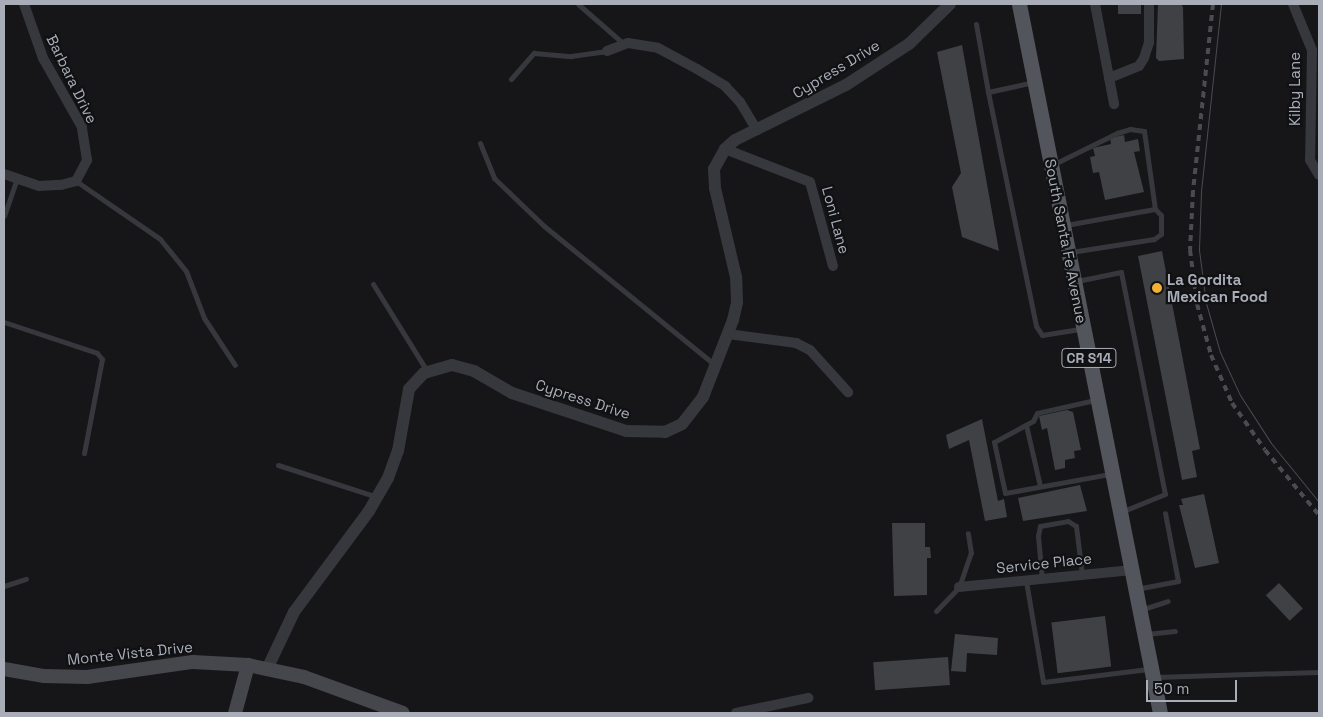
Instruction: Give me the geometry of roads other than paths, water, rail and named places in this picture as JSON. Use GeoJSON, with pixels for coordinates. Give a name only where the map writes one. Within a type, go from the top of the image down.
{"type":"FeatureCollection","features":[{"type":"Feature","properties":{"kind":"main road","name":"South Santa Fe Avenue"},"geometry":{"type":"LineString","coordinates":[[1019,4],[1160,713]]}},
{"type":"Feature","properties":{"kind":"main road","name":"Monte Vista Drive"},"geometry":{"type":"LineString","coordinates":[[4,670],[44,676],[87,677],[193,662],[248,664],[268,667],[403,713]]}},
{"type":"Feature","properties":{"kind":"main road"},"geometry":{"type":"LineString","coordinates":[[235,713],[248,664]]}},
{"type":"Feature","properties":{"kind":"street","name":"Barbara Drive"},"geometry":{"type":"LineString","coordinates":[[24,4],[43,58],[82,127],[87,160],[76,181]]}},
{"type":"Feature","properties":{"kind":"street","name":"Cypress Drive"},"geometry":{"type":"LineString","coordinates":[[427,371],[452,365],[474,371],[512,394],[643,434],[665,432],[682,424],[703,397],[728,334],[737,302],[736,277],[714,188],[714,169],[725,149],[757,130],[825,98],[916,38],[950,4]]}},
{"type":"Feature","properties":{"kind":"street"},"geometry":{"type":"LineString","coordinates":[[1095,4],[1114,104]]}},
{"type":"Feature","properties":{"kind":"street"},"geometry":{"type":"LineString","coordinates":[[1109,78],[1139,66],[1144,58],[1149,43],[1149,4]]}},
{"type":"Feature","properties":{"kind":"street","name":"Kilby Lane"},"geometry":{"type":"LineString","coordinates":[[1293,4],[1312,50],[1310,160],[1319,175]]}},
{"type":"Feature","properties":{"kind":"street"},"geometry":{"type":"LineString","coordinates":[[607,52],[624,44],[658,48],[711,78],[740,102],[757,130]]}},
{"type":"Feature","properties":{"kind":"street","name":"Loni Lane"},"geometry":{"type":"LineString","coordinates":[[725,149],[810,182],[833,266]]}},
{"type":"Feature","properties":{"kind":"street"},"geometry":{"type":"LineString","coordinates":[[4,174],[39,186],[76,181]]}},
{"type":"Feature","properties":{"kind":"street"},"geometry":{"type":"LineString","coordinates":[[728,334],[796,343],[810,350],[848,392]]}},
{"type":"Feature","properties":{"kind":"street"},"geometry":{"type":"LineString","coordinates":[[268,667],[294,612],[377,497],[398,451],[409,389],[427,371]]}},
{"type":"Feature","properties":{"kind":"street","name":"Service Place"},"geometry":{"type":"LineString","coordinates":[[959,587],[1132,570]]}},
{"type":"Feature","properties":{"kind":"street"},"geometry":{"type":"LineString","coordinates":[[736,713],[808,698]]}},
{"type":"Feature","properties":{"kind":"lane"},"geometry":{"type":"LineString","coordinates":[[578,4],[624,44]]}},
{"type":"Feature","properties":{"kind":"lane"},"geometry":{"type":"LineString","coordinates":[[976,24],[1036,326],[1042,335],[1083,328]]}},
{"type":"Feature","properties":{"kind":"lane"},"geometry":{"type":"LineString","coordinates":[[511,79],[534,53],[571,56],[607,52]]}},
{"type":"Feature","properties":{"kind":"lane"},"geometry":{"type":"LineString","coordinates":[[988,92],[1034,82]]}},
{"type":"Feature","properties":{"kind":"lane"},"geometry":{"type":"LineString","coordinates":[[1051,166],[1130,129],[1144,131],[1155,209],[1161,215],[1161,234],[1154,239],[1068,252]]}},
{"type":"Feature","properties":{"kind":"lane"},"geometry":{"type":"LineString","coordinates":[[480,143],[494,178],[544,226],[715,366]]}},
{"type":"Feature","properties":{"kind":"lane"},"geometry":{"type":"LineString","coordinates":[[4,216],[17,179]]}},
{"type":"Feature","properties":{"kind":"lane"},"geometry":{"type":"LineString","coordinates":[[76,181],[160,239],[186,271],[204,318],[235,365]]}},
{"type":"Feature","properties":{"kind":"lane"},"geometry":{"type":"LineString","coordinates":[[1063,225],[1155,209]]}},
{"type":"Feature","properties":{"kind":"lane"},"geometry":{"type":"LineString","coordinates":[[1074,282],[1121,272],[1125,291],[1165,494],[1120,512]]}},
{"type":"Feature","properties":{"kind":"lane"},"geometry":{"type":"LineString","coordinates":[[373,284],[427,371]]}},
{"type":"Feature","properties":{"kind":"lane"},"geometry":{"type":"LineString","coordinates":[[4,322],[97,353],[102,359],[84,453]]}},
{"type":"Feature","properties":{"kind":"lane"},"geometry":{"type":"LineString","coordinates":[[1098,400],[1037,412],[1033,421],[994,442],[1005,493],[1113,474]]}},
{"type":"Feature","properties":{"kind":"lane"},"geometry":{"type":"LineString","coordinates":[[1026,425],[1040,486]]}},
{"type":"Feature","properties":{"kind":"lane"},"geometry":{"type":"LineString","coordinates":[[278,465],[377,497]]}},
{"type":"Feature","properties":{"kind":"lane"},"geometry":{"type":"LineString","coordinates":[[1136,589],[1178,580],[1165,514]]}},
{"type":"Feature","properties":{"kind":"lane"},"geometry":{"type":"LineString","coordinates":[[1042,578],[1038,536],[1040,526],[1068,521],[1076,526],[1082,575]]}},
{"type":"Feature","properties":{"kind":"lane"},"geometry":{"type":"LineString","coordinates":[[936,610],[959,587],[971,553],[968,533]]}},
{"type":"Feature","properties":{"kind":"lane"},"geometry":{"type":"LineString","coordinates":[[4,586],[26,579]]}},
{"type":"Feature","properties":{"kind":"lane"},"geometry":{"type":"LineString","coordinates":[[1026,580],[1042,682],[1152,673],[1319,672]]}},
{"type":"Feature","properties":{"kind":"lane"},"geometry":{"type":"LineString","coordinates":[[1140,610],[1168,601]]}},
{"type":"Feature","properties":{"kind":"lane"},"geometry":{"type":"LineString","coordinates":[[1144,634],[1175,631]]}},
{"type":"Feature","properties":{"kind":"tram line"},"geometry":{"type":"LineString","coordinates":[[1221,4],[1201,192],[1199,250],[1206,303],[1220,352],[1240,395],[1271,443],[1319,502]]}},
{"type":"Feature","properties":{"kind":"railway"},"geometry":{"type":"LineString","coordinates":[[1213,4],[1193,191],[1190,250],[1197,304],[1211,355],[1232,403],[1265,450],[1319,515]]}},
{"type":"Feature","properties":{"kind":"place","name":"La Gordita Mexican Food"},"geometry":{"type":"Point","coordinates":[1157,288]}}]}
